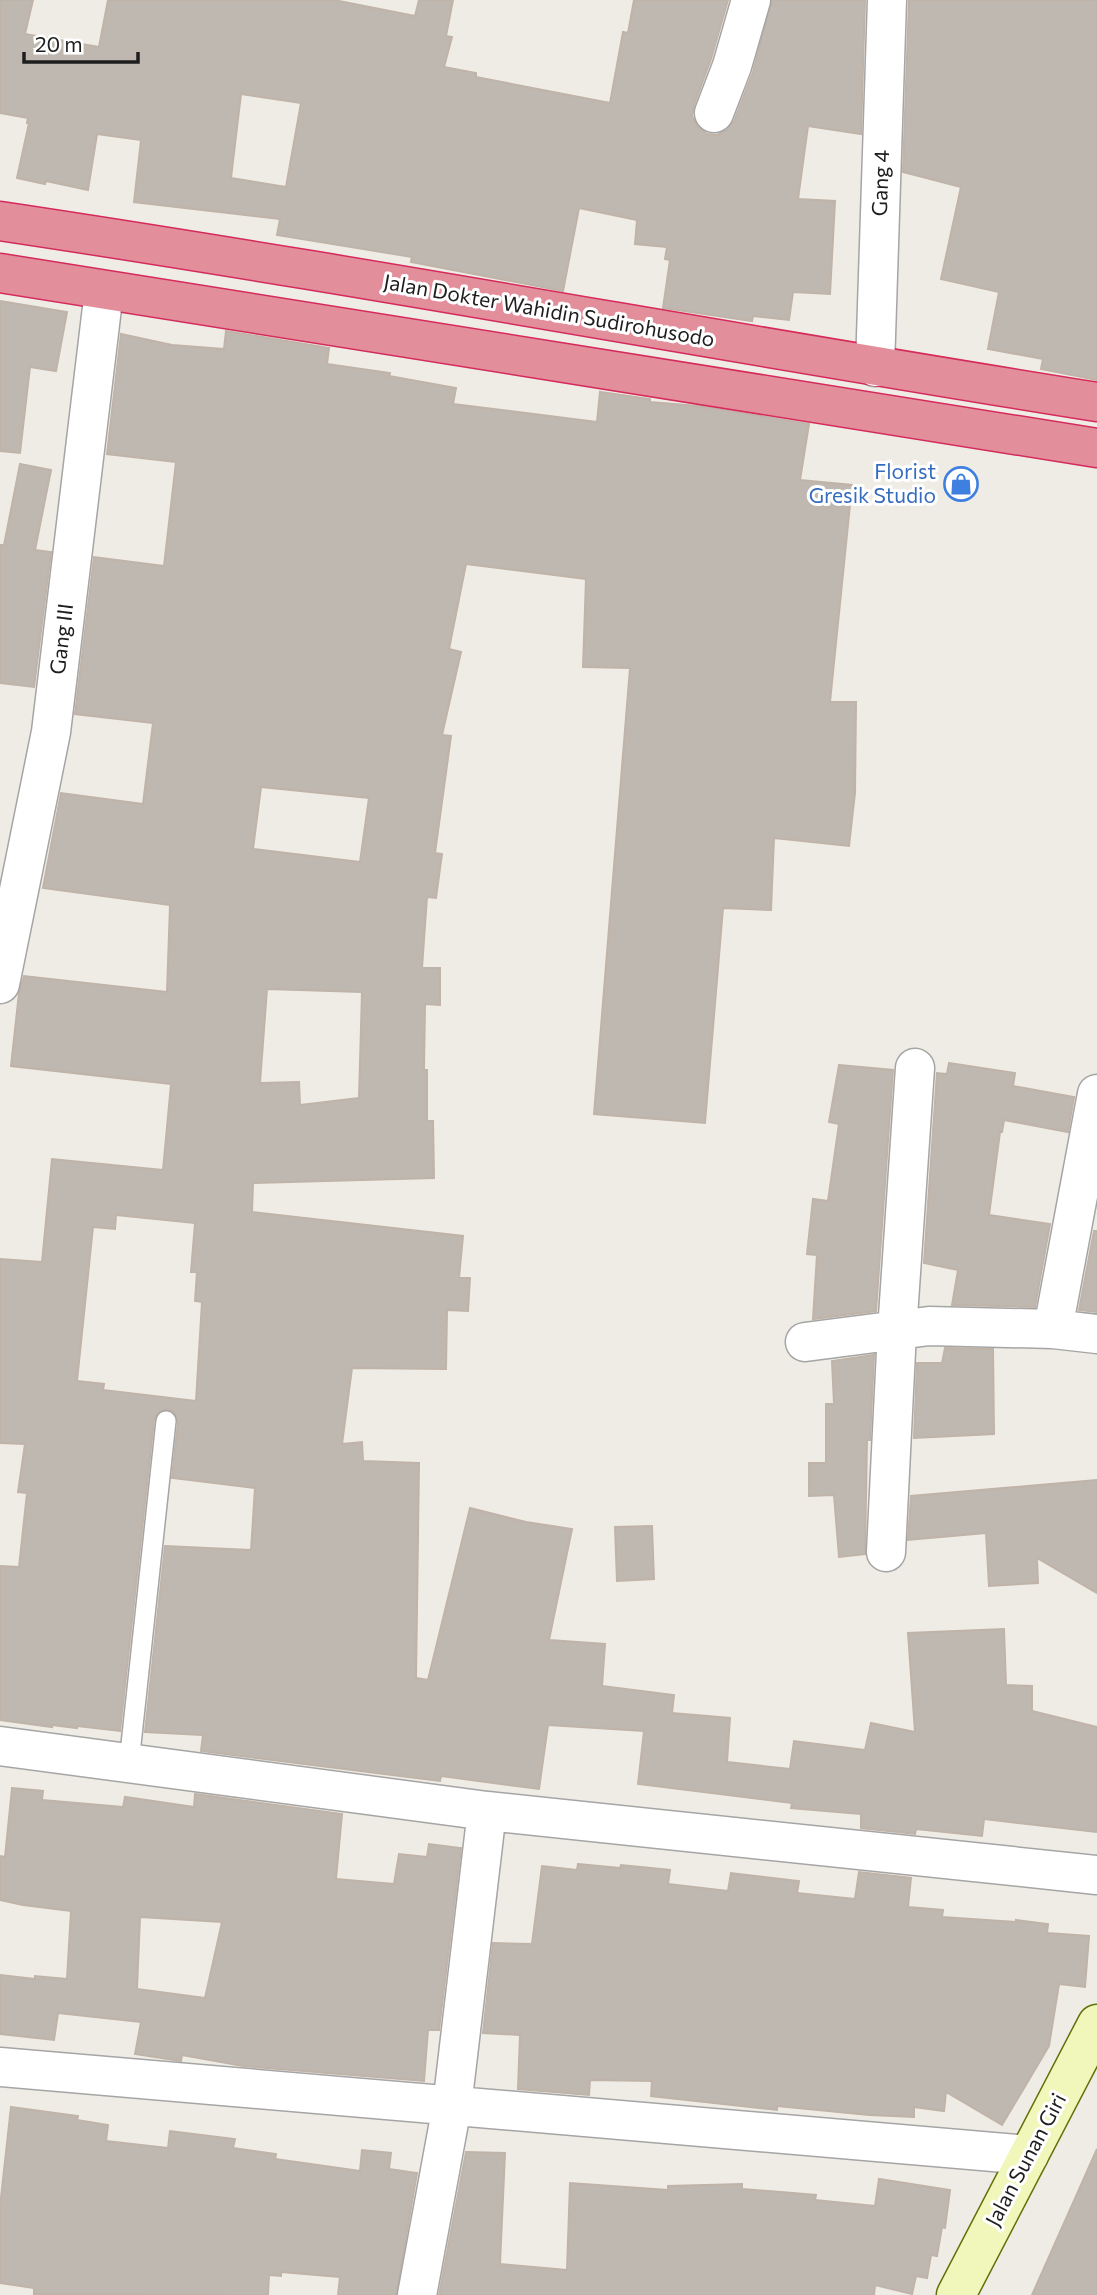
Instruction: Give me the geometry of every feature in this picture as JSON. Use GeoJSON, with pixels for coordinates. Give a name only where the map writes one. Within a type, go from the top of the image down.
{"type":"FeatureCollection","features":[{"type":"Feature","properties":{"kind":"highway","name":"Jalan Dokter Wahidin Sudirohusodo"},"geometry":{"type":"LineString","coordinates":[[0,221],[1097,402]]}},
{"type":"Feature","properties":{"kind":"highway"},"geometry":{"type":"LineString","coordinates":[[0,273],[1097,448]]}},
{"type":"Feature","properties":{"kind":"main road","name":"Jalan Sunan Giri"},"geometry":{"type":"LineString","coordinates":[[956,2295],[1029,2155],[1087,2068],[1097,2024]]}},
{"type":"Feature","properties":{"kind":"street"},"geometry":{"type":"LineString","coordinates":[[714,113],[732,66],[751,0]]}},
{"type":"Feature","properties":{"kind":"street","name":"Gang 4"},"geometry":{"type":"LineString","coordinates":[[875,367],[887,0]]}},
{"type":"Feature","properties":{"kind":"street","name":"Gang III"},"geometry":{"type":"LineString","coordinates":[[0,984],[51,732],[104,291]]}},
{"type":"Feature","properties":{"kind":"street"},"geometry":{"type":"LineString","coordinates":[[886,1552],[897,1331],[915,1068]]}},
{"type":"Feature","properties":{"kind":"street"},"geometry":{"type":"LineString","coordinates":[[1053,1329],[1097,1094]]}},
{"type":"Feature","properties":{"kind":"street"},"geometry":{"type":"LineString","coordinates":[[805,1342],[929,1326],[1053,1329],[1097,1334]]}},
{"type":"Feature","properties":{"kind":"street"},"geometry":{"type":"LineString","coordinates":[[0,1746],[487,1811],[1097,1875]]}},
{"type":"Feature","properties":{"kind":"street"},"geometry":{"type":"LineString","coordinates":[[417,2295],[452,2106],[487,1811]]}},
{"type":"Feature","properties":{"kind":"street"},"geometry":{"type":"LineString","coordinates":[[0,2067],[1029,2155]]}},
{"type":"Feature","properties":{"kind":"lane"},"geometry":{"type":"LineString","coordinates":[[129,1763],[166,1421]]}},
{"type":"Feature","properties":{"kind":"building"},"geometry":{"type":"Polygon","coordinates":[[[0,0],[33,0],[25,34],[99,47],[108,0],[334,0],[415,16],[419,0],[453,0],[446,36],[452,37],[444,67],[476,73],[476,77],[610,103],[623,32],[628,33],[634,0],[728,0],[692,116],[698,127],[707,134],[717,135],[727,130],[734,121],[753,72],[772,0],[865,0],[861,134],[808,126],[798,199],[835,201],[830,294],[793,292],[789,320],[753,316],[752,321],[663,308],[670,260],[665,259],[667,247],[635,244],[637,220],[579,208],[563,291],[411,262],[412,257],[277,235],[280,219],[134,202],[141,140],[97,134],[88,190],[17,178],[28,118],[0,113],[0,0]],[[241,94],[231,178],[286,187],[301,103],[241,94]]]}},
{"type":"Feature","properties":{"kind":"building"},"geometry":{"type":"Polygon","coordinates":[[[909,0],[1097,0],[1097,380],[1041,369],[1043,359],[988,349],[999,292],[941,279],[961,187],[903,172],[909,0]]]}},
{"type":"Feature","properties":{"kind":"building"},"geometry":{"type":"Polygon","coordinates":[[[0,301],[67,312],[56,371],[30,367],[20,453],[0,451],[0,301]]]}},
{"type":"Feature","properties":{"kind":"building"},"geometry":{"type":"Polygon","coordinates":[[[226,331],[329,348],[327,364],[390,373],[389,376],[456,388],[453,404],[597,422],[600,392],[650,399],[650,402],[698,406],[809,424],[800,480],[852,485],[830,702],[856,702],[855,793],[849,846],[774,838],[771,910],[723,908],[705,1123],[594,1114],[630,668],[583,667],[586,579],[466,564],[449,649],[461,652],[442,735],[451,736],[435,853],[442,854],[436,898],[427,897],[422,968],[440,968],[440,1005],[425,1004],[424,1070],[427,1070],[427,1121],[433,1121],[434,1178],[253,1183],[252,1212],[463,1236],[459,1278],[470,1278],[468,1311],[447,1310],[446,1369],[352,1368],[342,1444],[362,1442],[363,1461],[419,1463],[416,1678],[428,1680],[470,1508],[526,1522],[572,1529],[549,1640],[605,1644],[602,1686],[674,1695],[672,1713],[730,1718],[727,1762],[790,1769],[794,1741],[865,1750],[871,1723],[915,1732],[908,1633],[1004,1629],[1006,1685],[1032,1686],[1032,1711],[1097,1727],[1097,1832],[984,1819],[982,1836],[916,1829],[915,1834],[861,1828],[861,1814],[791,1808],[792,1803],[638,1784],[644,1731],[548,1725],[539,1789],[441,1776],[440,1781],[201,1751],[203,1735],[145,1732],[165,1546],[251,1550],[255,1488],[172,1478],[178,1422],[174,1412],[167,1409],[157,1413],[154,1420],[120,1731],[77,1726],[52,1727],[0,1720],[0,1566],[19,1567],[27,1493],[18,1492],[25,1444],[0,1443],[0,1259],[42,1262],[52,1159],[163,1170],[171,1084],[11,1066],[19,993],[24,976],[167,992],[170,905],[43,888],[61,793],[143,804],[153,723],[75,714],[94,557],[164,566],[176,462],[107,454],[121,334],[172,345],[224,349],[226,331]],[[261,787],[253,849],[360,862],[369,798],[261,787]],[[267,989],[260,1083],[299,1082],[300,1105],[359,1098],[362,992],[267,989]],[[116,1215],[115,1229],[93,1227],[77,1381],[104,1384],[103,1390],[196,1401],[202,1302],[195,1301],[197,1272],[191,1272],[195,1223],[116,1215]]]}},
{"type":"Feature","properties":{"kind":"building"},"geometry":{"type":"Polygon","coordinates":[[[20,464],[51,470],[35,550],[51,552],[34,687],[0,683],[0,545],[4,545],[20,464]]]}},
{"type":"Feature","properties":{"kind":"building"},"geometry":{"type":"Polygon","coordinates":[[[949,1063],[1015,1073],[1013,1086],[1074,1097],[1068,1132],[1004,1120],[1000,1132],[989,1215],[1050,1224],[1035,1307],[952,1305],[958,1270],[924,1263],[937,1073],[947,1074],[949,1063]]]}},
{"type":"Feature","properties":{"kind":"building"},"geometry":{"type":"Polygon","coordinates":[[[839,1065],[893,1070],[876,1311],[813,1319],[817,1255],[807,1254],[813,1199],[828,1201],[839,1124],[829,1122],[839,1065]]]}},
{"type":"Feature","properties":{"kind":"building"},"geometry":{"type":"Polygon","coordinates":[[[1094,1231],[1097,1231],[1097,1312],[1079,1310],[1094,1231]]]}},
{"type":"Feature","properties":{"kind":"building"},"geometry":{"type":"Polygon","coordinates":[[[945,1348],[993,1349],[994,1434],[914,1438],[917,1363],[942,1363],[945,1348]]]}},
{"type":"Feature","properties":{"kind":"building"},"geometry":{"type":"Polygon","coordinates":[[[874,1355],[870,1440],[867,1440],[865,1554],[839,1557],[834,1495],[809,1496],[809,1463],[826,1463],[826,1404],[834,1404],[832,1361],[874,1355]]]}},
{"type":"Feature","properties":{"kind":"building"},"geometry":{"type":"Polygon","coordinates":[[[1097,1480],[1097,1593],[1037,1558],[1038,1583],[989,1586],[986,1533],[908,1540],[911,1496],[1097,1480]]]}},
{"type":"Feature","properties":{"kind":"building"},"geometry":{"type":"Polygon","coordinates":[[[652,1526],[654,1579],[617,1581],[615,1527],[652,1526]]]}},
{"type":"Feature","properties":{"kind":"building"},"geometry":{"type":"Polygon","coordinates":[[[12,1788],[43,1791],[42,1800],[123,1807],[125,1797],[194,1807],[195,1794],[342,1814],[336,1879],[394,1884],[399,1854],[427,1857],[429,1844],[461,1848],[439,2030],[428,2030],[424,2081],[243,2066],[182,2055],[181,2061],[135,2054],[141,2022],[58,2013],[54,2040],[0,2034],[0,1975],[67,1979],[71,1911],[0,1900],[0,1856],[5,1857],[12,1788]],[[140,1917],[137,1989],[205,1998],[222,1922],[140,1917]]]}},
{"type":"Feature","properties":{"kind":"building"},"geometry":{"type":"Polygon","coordinates":[[[578,1864],[670,1870],[668,1884],[728,1891],[731,1873],[799,1881],[797,1893],[855,1899],[859,1872],[911,1878],[908,1907],[943,1910],[942,1917],[1048,1924],[1047,1933],[1089,1936],[1085,1987],[1059,1984],[1049,2046],[1002,2125],[946,2092],[944,2111],[914,2107],[914,2117],[777,2106],[777,2110],[651,2096],[652,2081],[590,2080],[589,2095],[518,2089],[520,2035],[483,2033],[493,1943],[532,1944],[542,1866],[577,1870],[578,1864]]]}},
{"type":"Feature","properties":{"kind":"building"},"geometry":{"type":"Polygon","coordinates":[[[11,2107],[78,2116],[77,2120],[108,2125],[106,2141],[168,2148],[170,2131],[235,2139],[233,2148],[276,2154],[275,2159],[360,2171],[362,2150],[391,2153],[389,2169],[417,2173],[396,2295],[338,2295],[340,2277],[281,2272],[281,2276],[269,2275],[268,2295],[34,2294],[34,2288],[0,2283],[0,2207],[11,2107]]]}},
{"type":"Feature","properties":{"kind":"building"},"geometry":{"type":"Polygon","coordinates":[[[1097,2149],[1097,2295],[1032,2295],[1097,2149]]]}},
{"type":"Feature","properties":{"kind":"building"},"geometry":{"type":"Polygon","coordinates":[[[466,2152],[505,2153],[500,2264],[567,2270],[570,2183],[668,2190],[668,2186],[742,2184],[742,2189],[816,2195],[815,2200],[875,2206],[879,2179],[950,2190],[945,2228],[942,2227],[937,2256],[931,2255],[927,2278],[916,2276],[912,2294],[875,2285],[874,2295],[439,2295],[466,2152]]]}},
{"type":"Feature","properties":{"kind":"place","name":"Florist Gresik Studio"},"geometry":{"type":"Point","coordinates":[961,484]}}]}
